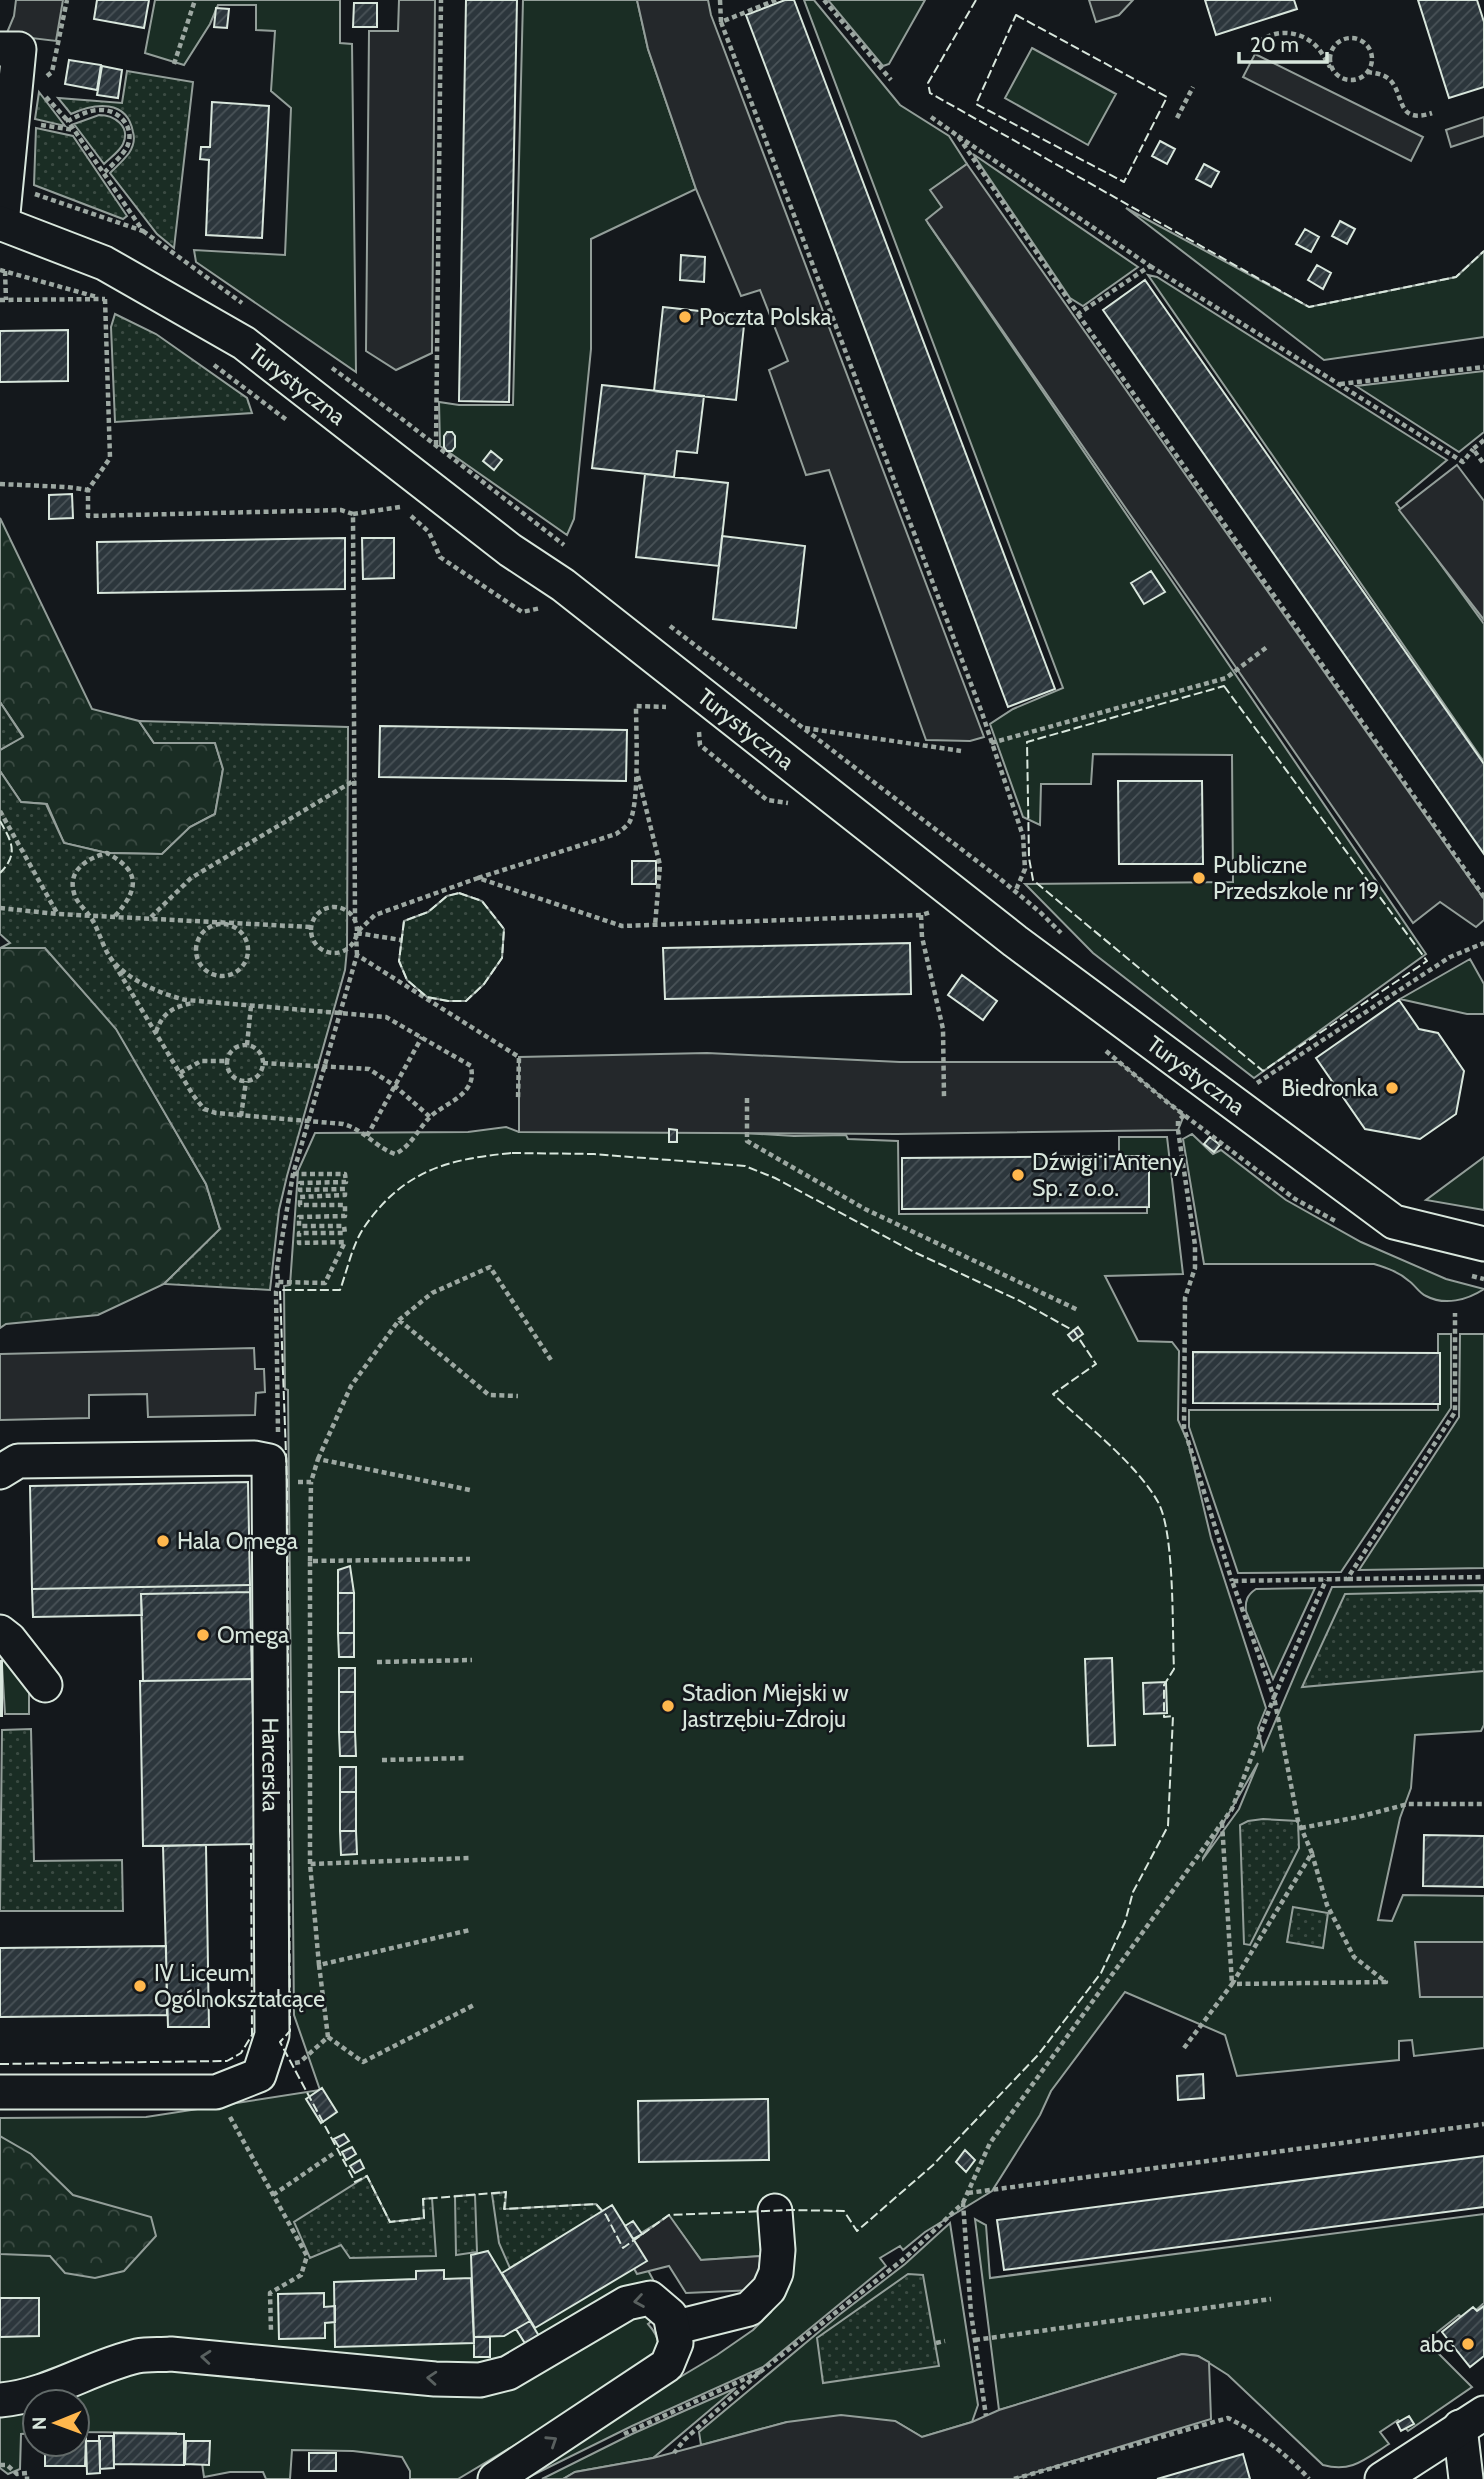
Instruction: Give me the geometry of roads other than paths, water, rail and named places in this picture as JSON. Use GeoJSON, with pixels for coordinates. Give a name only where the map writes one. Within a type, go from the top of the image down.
{"type":"FeatureCollection","features":[{"type":"Feature","properties":{"kind":"street"},"geometry":{"type":"LineString","coordinates":[[0,49],[19,49],[1,223]]}},
{"type":"Feature","properties":{"kind":"street","name":"Turystyczna"},"geometry":{"type":"LineString","coordinates":[[1,223],[104,263],[244,343],[510,550],[563,585],[1015,941],[1394,1222],[1484,1244]]}},
{"type":"Feature","properties":{"kind":"street","name":"Harcerska"},"geometry":{"type":"LineString","coordinates":[[0,1472],[18,1461],[254,1458],[269,1472],[272,2035],[259,2075],[216,2092],[0,2092]]}},
{"type":"Feature","properties":{"kind":"street"},"geometry":{"type":"LineString","coordinates":[[0,1632],[9,1639],[45,1685]]}},
{"type":"Feature","properties":{"kind":"street"},"geometry":{"type":"LineString","coordinates":[[673,2328],[749,2309],[769,2289],[776,2273],[778,2250],[775,2211]]}},
{"type":"Feature","properties":{"kind":"street"},"geometry":{"type":"LineString","coordinates":[[0,2400],[66,2383],[113,2363],[141,2355],[171,2354],[435,2379],[480,2380],[508,2372],[627,2303],[650,2298],[670,2315],[676,2343],[667,2365],[495,2479]]}},
{"type":"Feature","properties":{"kind":"street"},"geometry":{"type":"LineString","coordinates":[[1382,2479],[1472,2420]]}},
{"type":"Feature","properties":{"kind":"street"},"geometry":{"type":"LineString","coordinates":[[1465,2479],[1472,2420]]}},
{"type":"Feature","properties":{"kind":"place","name":"Poczta Polska"},"geometry":{"type":"Point","coordinates":[685,317]}},
{"type":"Feature","properties":{"kind":"place","name":"Publiczne Przedszkole nr 19"},"geometry":{"type":"Point","coordinates":[1199,878]}},
{"type":"Feature","properties":{"kind":"place","name":"Biedronka"},"geometry":{"type":"Point","coordinates":[1392,1088]}},
{"type":"Feature","properties":{"kind":"place","name":"Dźwigi i Anteny Sp. z o.o."},"geometry":{"type":"Point","coordinates":[1018,1175]}},
{"type":"Feature","properties":{"kind":"place","name":"Hala Omega"},"geometry":{"type":"Point","coordinates":[163,1541]}},
{"type":"Feature","properties":{"kind":"place","name":"Omega"},"geometry":{"type":"Point","coordinates":[203,1635]}},
{"type":"Feature","properties":{"kind":"place","name":"Stadion Miejski w Jastrzębiu-Zdroju"},"geometry":{"type":"Point","coordinates":[668,1706]}},
{"type":"Feature","properties":{"kind":"place","name":"IV Liceum Ogólnokształcące"},"geometry":{"type":"Point","coordinates":[140,1986]}},
{"type":"Feature","properties":{"kind":"place","name":"abc"},"geometry":{"type":"Point","coordinates":[1468,2344]}}]}
